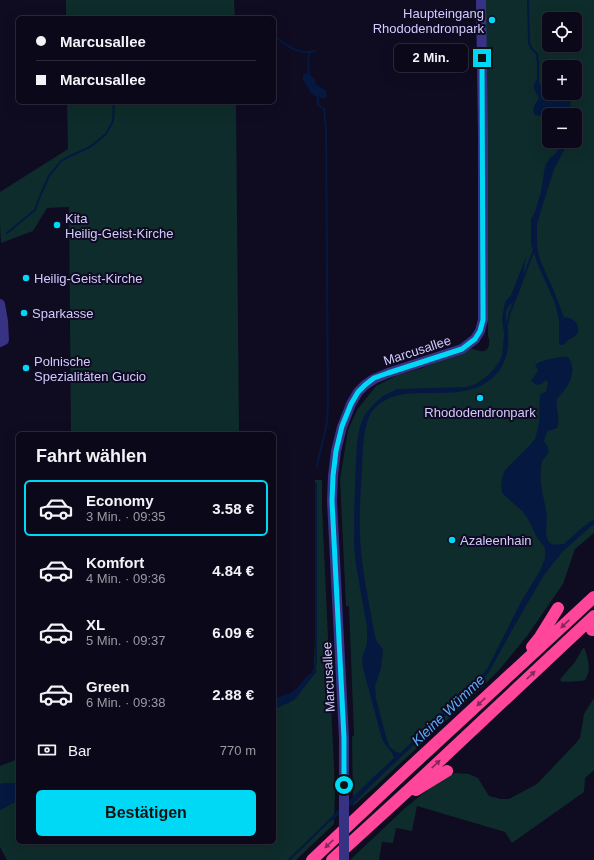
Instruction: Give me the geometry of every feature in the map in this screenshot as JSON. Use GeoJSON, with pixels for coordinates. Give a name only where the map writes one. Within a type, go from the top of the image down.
{"type":"FeatureCollection","features":[{"type":"Feature","properties":{"kind":"highway"},"geometry":{"type":"LineString","coordinates":[[312,860],[406,771],[594,598]]}},
{"type":"Feature","properties":{"kind":"highway"},"geometry":{"type":"LineString","coordinates":[[510,676],[540,637],[558,608]]}},
{"type":"Feature","properties":{"kind":"highway"},"geometry":{"type":"LineString","coordinates":[[332,860],[594,616]]}},
{"type":"Feature","properties":{"kind":"highway"},"geometry":{"type":"LineString","coordinates":[[366,828],[422,786],[447,771]]}},
{"type":"Feature","properties":{"kind":"street","name":"Marcusallee"},"geometry":{"type":"LineString","coordinates":[[344,860],[344,738],[332,501],[336,451],[342,426],[351,404],[358,392],[365,385],[374,378],[462,349],[475,339],[480,331],[483,320],[481,0]]}},
{"type":"Feature","properties":{"kind":"street"},"geometry":{"type":"LineString","coordinates":[[0,304],[3,320],[2,341]]}},
{"type":"Feature","properties":{"kind":"green space"},"geometry":{"type":"Polygon","coordinates":[[[66,0],[234,0],[235,16],[66,16],[66,0]]]}},
{"type":"Feature","properties":{"kind":"green space","name":"Rhododendronpark"},"geometry":{"type":"Polygon","coordinates":[[[485,0],[594,0],[594,533],[575,549],[563,584],[527,636],[499,670],[475,694],[353,806],[352,737],[354,735],[349,606],[346,606],[340,479],[348,430],[357,410],[376,386],[398,375],[422,368],[469,348],[483,351],[488,347],[485,0]]]}},
{"type":"Feature","properties":{"kind":"green space"},"geometry":{"type":"Polygon","coordinates":[[[67,104],[236,104],[239,432],[71,432],[69,207],[47,208],[33,231],[1,243],[0,225],[0,192],[68,149],[67,104]]]}},
{"type":"Feature","properties":{"kind":"green space"},"geometry":{"type":"Polygon","coordinates":[[[315,480],[322,480],[335,789],[334,824],[296,860],[7,860],[0,847],[0,810],[16,801],[16,844],[276,844],[276,708],[294,700],[316,672],[316,670],[312,673],[314,668],[315,480]]]}},
{"type":"Feature","properties":{"kind":"green space"},"geometry":{"type":"Polygon","coordinates":[[[583,648],[585,649],[589,665],[585,680],[562,682],[560,680],[561,678],[575,662],[583,648]]]}},
{"type":"Feature","properties":{"kind":"green space"},"geometry":{"type":"Polygon","coordinates":[[[594,698],[594,770],[585,778],[584,792],[512,843],[505,832],[417,806],[412,831],[396,828],[393,843],[382,842],[379,860],[350,860],[405,808],[434,785],[455,773],[469,774],[478,778],[489,796],[501,799],[509,799],[537,784],[580,738],[584,714],[594,698]]]}},
{"type":"Feature","properties":{"kind":"green space"},"geometry":{"type":"Polygon","coordinates":[[[16,760],[16,782],[0,784],[0,766],[16,760]]]}},
{"type":"Feature","properties":{"kind":"water"},"geometry":{"type":"Polygon","coordinates":[[[306,73],[314,78],[316,81],[315,84],[326,90],[327,96],[325,99],[313,95],[310,91],[303,80],[303,75],[306,73]]]}},
{"type":"Feature","properties":{"kind":"water"},"geometry":{"type":"Polygon","coordinates":[[[537,79],[542,88],[542,100],[571,100],[571,108],[542,108],[542,116],[535,115],[534,108],[539,98],[534,87],[537,79]]]}},
{"type":"Feature","properties":{"kind":"water"},"geometry":{"type":"Polygon","coordinates":[[[565,148],[554,169],[540,214],[537,225],[537,246],[540,260],[564,317],[575,321],[578,328],[578,333],[574,337],[560,345],[559,320],[555,303],[538,265],[531,244],[531,219],[535,212],[541,192],[545,166],[550,158],[559,149],[565,148]]]}},
{"type":"Feature","properties":{"kind":"water"},"geometry":{"type":"Polygon","coordinates":[[[526,257],[518,295],[508,307],[506,312],[508,348],[506,358],[497,373],[486,383],[465,391],[417,393],[395,396],[384,401],[375,408],[367,423],[364,442],[361,492],[361,547],[375,636],[377,642],[383,649],[381,668],[375,686],[376,699],[390,747],[396,752],[400,753],[473,685],[487,669],[522,600],[540,571],[545,558],[544,546],[537,538],[528,519],[522,511],[502,493],[501,488],[505,470],[535,439],[539,422],[540,394],[546,392],[548,382],[545,380],[542,384],[537,385],[531,381],[538,370],[535,365],[546,360],[568,357],[572,365],[572,374],[569,384],[557,400],[557,428],[548,431],[544,441],[548,447],[548,453],[542,461],[541,478],[547,517],[547,539],[552,544],[564,544],[594,519],[594,524],[563,551],[544,575],[489,672],[475,688],[353,804],[330,821],[331,817],[394,758],[382,739],[363,668],[362,659],[367,643],[367,627],[354,546],[356,459],[360,426],[365,414],[373,405],[383,396],[397,389],[466,387],[476,384],[494,369],[502,356],[504,334],[502,319],[505,302],[511,295],[526,257]]]}},
{"type":"Feature","properties":{"kind":"water"},"geometry":{"type":"Polygon","coordinates":[[[317,669],[294,700],[276,708],[276,698],[292,692],[305,678],[317,669]]]}},
{"type":"Feature","properties":{"kind":"water"},"geometry":{"type":"Polygon","coordinates":[[[16,782],[16,801],[0,810],[0,784],[16,782]]]}},
{"type":"Feature","properties":{"kind":"waterway"},"geometry":{"type":"LineString","coordinates":[[528,0],[529,43],[537,54],[538,81]]}},
{"type":"Feature","properties":{"kind":"waterway"},"geometry":{"type":"LineString","coordinates":[[276,37],[298,51],[315,51]]}},
{"type":"Feature","properties":{"kind":"waterway"},"geometry":{"type":"LineString","coordinates":[[309,53],[309,75]]}},
{"type":"Feature","properties":{"kind":"waterway"},"geometry":{"type":"LineString","coordinates":[[317,466],[327,423],[328,406],[326,130],[324,109],[318,105],[318,96]]}},
{"type":"Feature","properties":{"kind":"waterway"},"geometry":{"type":"LineString","coordinates":[[7,233],[35,210],[49,176],[61,161],[90,147],[106,134],[113,121],[114,104]]}},
{"type":"Feature","properties":{"kind":"waterway"},"geometry":{"type":"LineString","coordinates":[[518,291],[534,250]]}},
{"type":"Feature","properties":{"kind":"waterway"},"geometry":{"type":"LineString","coordinates":[[507,325],[516,297]]}},
{"type":"Feature","properties":{"kind":"waterway"},"geometry":{"type":"LineString","coordinates":[[314,672],[316,662],[316,483]]}},
{"type":"Feature","properties":{"kind":"waterway","name":"Kleine Wümme"},"geometry":{"type":"LineString","coordinates":[[289,860],[331,819]]}},
{"type":"Feature","properties":{"kind":"place","name":"Haupteingang Rhododendronpark"},"geometry":{"type":"Point","coordinates":[492,20]}},
{"type":"Feature","properties":{"kind":"place","name":"Kita Heilig-Geist-Kirche"},"geometry":{"type":"Point","coordinates":[57,225]}},
{"type":"Feature","properties":{"kind":"place","name":"Heilig-Geist-Kirche"},"geometry":{"type":"Point","coordinates":[26,278]}},
{"type":"Feature","properties":{"kind":"place","name":"Sparkasse"},"geometry":{"type":"Point","coordinates":[24,313]}},
{"type":"Feature","properties":{"kind":"place","name":"Polnische Spezialitäten Gucio"},"geometry":{"type":"Point","coordinates":[26,368]}},
{"type":"Feature","properties":{"kind":"place","name":"Rhododendronpark"},"geometry":{"type":"Point","coordinates":[480,398]}},
{"type":"Feature","properties":{"kind":"place","name":"Azaleenhain"},"geometry":{"type":"Point","coordinates":[452,540]}},
{"type":"Feature","properties":{"kind":"route"},"geometry":{"type":"LineString","coordinates":[[344,785],[344,738],[332,501],[336,451],[342,426],[351,404],[358,392],[365,385],[374,378],[462,349],[475,339],[480,331],[483,320],[482,58]]}}]}
